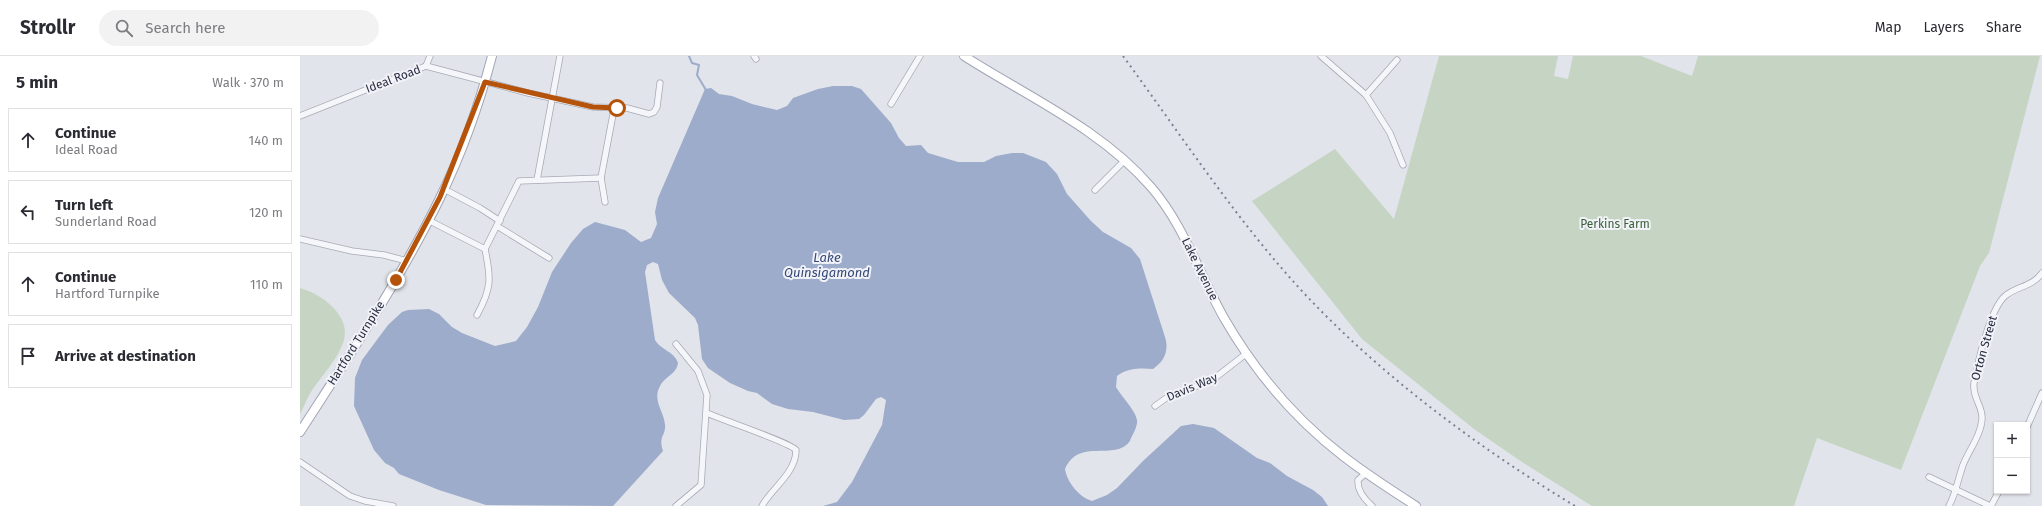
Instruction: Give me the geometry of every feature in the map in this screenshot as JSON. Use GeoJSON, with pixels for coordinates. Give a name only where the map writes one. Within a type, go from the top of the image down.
{"type":"FeatureCollection","features":[{"type":"Feature","properties":{"kind":"main road","name":"Hartford Turnpike"},"geometry":{"type":"LineString","coordinates":[[300,432],[407,261],[444,189],[485,82],[492,56]]}},
{"type":"Feature","properties":{"kind":"main road","name":"Lake Avenue"},"geometry":{"type":"LineString","coordinates":[[964,56],[1083,128],[1125,160],[1152,188],[1176,221],[1218,306],[1247,353],[1278,393],[1308,426],[1336,451],[1416,506]]}},
{"type":"Feature","properties":{"kind":"street"},"geometry":{"type":"LineString","coordinates":[[426,66],[430,56]]}},
{"type":"Feature","properties":{"kind":"street"},"geometry":{"type":"LineString","coordinates":[[537,180],[560,56]]}},
{"type":"Feature","properties":{"kind":"street"},"geometry":{"type":"LineString","coordinates":[[890,104],[920,56]]}},
{"type":"Feature","properties":{"kind":"street"},"geometry":{"type":"LineString","coordinates":[[1321,56],[1366,95],[1390,133],[1403,165]]}},
{"type":"Feature","properties":{"kind":"street"},"geometry":{"type":"LineString","coordinates":[[1366,95],[1397,60]]}},
{"type":"Feature","properties":{"kind":"street","name":"Ideal Road"},"geometry":{"type":"LineString","coordinates":[[300,116],[426,66],[485,82],[593,107],[614,109],[627,108],[652,113],[659,99],[660,83]]}},
{"type":"Feature","properties":{"kind":"street"},"geometry":{"type":"LineString","coordinates":[[605,202],[601,178],[614,109]]}},
{"type":"Feature","properties":{"kind":"street"},"geometry":{"type":"LineString","coordinates":[[1095,190],[1125,160]]}},
{"type":"Feature","properties":{"kind":"street"},"geometry":{"type":"LineString","coordinates":[[478,315],[488,293],[490,281],[485,249],[519,180],[601,178]]}},
{"type":"Feature","properties":{"kind":"street"},"geometry":{"type":"LineString","coordinates":[[444,189],[480,208],[498,223],[549,258]]}},
{"type":"Feature","properties":{"kind":"street"},"geometry":{"type":"LineString","coordinates":[[428,220],[485,249]]}},
{"type":"Feature","properties":{"kind":"street"},"geometry":{"type":"LineString","coordinates":[[300,239],[384,255],[407,261]]}},
{"type":"Feature","properties":{"kind":"street","name":"Orton Street"},"geometry":{"type":"LineString","coordinates":[[1949,506],[1956,490],[1961,471],[1982,421],[1981,413],[1974,395],[1974,383],[1996,309],[2007,294],[2031,284],[2042,273]]}},
{"type":"Feature","properties":{"kind":"street"},"geometry":{"type":"LineString","coordinates":[[676,344],[691,360],[702,377],[707,395],[707,413],[704,427],[700,485],[676,506]]}},
{"type":"Feature","properties":{"kind":"street","name":"Davis Way"},"geometry":{"type":"LineString","coordinates":[[1155,406],[1169,396],[1211,381],[1247,353]]}},
{"type":"Feature","properties":{"kind":"street"},"geometry":{"type":"LineString","coordinates":[[2029,422],[2042,393]]}},
{"type":"Feature","properties":{"kind":"street"},"geometry":{"type":"LineString","coordinates":[[707,413],[754,433],[783,441],[796,450],[795,457],[785,476],[762,506]]}},
{"type":"Feature","properties":{"kind":"street"},"geometry":{"type":"LineString","coordinates":[[300,462],[350,496],[366,501],[393,506]]}},
{"type":"Feature","properties":{"kind":"street"},"geometry":{"type":"LineString","coordinates":[[1366,473],[1358,480],[1358,488],[1364,498],[1372,506]]}},
{"type":"Feature","properties":{"kind":"street"},"geometry":{"type":"LineString","coordinates":[[1929,476],[1991,506],[1997,494]]}},
{"type":"Feature","properties":{"kind":"green space","name":"Perkins Farm"},"geometry":{"type":"Polygon","coordinates":[[[1439,56],[1558,56],[1554,76],[1568,79],[1573,56],[1641,56],[1692,76],[1698,56],[2040,56],[1989,253],[1980,266],[1901,470],[1817,438],[1794,506],[1592,506],[1522,462],[1474,429],[1362,339],[1252,201],[1335,149],[1394,219],[1439,56]]]}},
{"type":"Feature","properties":{"kind":"green space"},"geometry":{"type":"Polygon","coordinates":[[[300,288],[325,300],[332,306],[343,322],[345,331],[344,340],[339,352],[308,396],[300,414],[300,288]]]}},
{"type":"Feature","properties":{"kind":"water","name":"Lake Quinsigamond"},"geometry":{"type":"Polygon","coordinates":[[[833,86],[852,86],[861,89],[891,123],[899,138],[906,146],[921,145],[928,153],[958,162],[984,162],[996,156],[1012,153],[1023,153],[1046,162],[1057,174],[1067,194],[1091,221],[1103,232],[1131,248],[1140,259],[1165,337],[1165,355],[1153,369],[1130,370],[1117,376],[1116,387],[1137,419],[1136,428],[1130,441],[1123,447],[1115,450],[1079,454],[1071,459],[1065,469],[1066,474],[1078,493],[1092,501],[1107,495],[1117,488],[1144,460],[1181,426],[1193,424],[1214,428],[1257,458],[1270,463],[1287,476],[1313,490],[1322,497],[1328,506],[823,506],[837,502],[852,482],[882,425],[886,400],[881,397],[876,399],[864,415],[859,419],[844,420],[813,412],[788,409],[772,404],[757,393],[748,391],[730,383],[708,368],[702,359],[698,325],[695,318],[669,293],[662,280],[658,264],[653,262],[647,265],[645,272],[655,340],[674,356],[678,363],[673,373],[660,386],[657,396],[665,425],[661,442],[663,451],[613,506],[486,505],[439,490],[399,474],[394,468],[385,463],[374,450],[354,406],[355,378],[362,360],[388,325],[402,312],[408,310],[429,309],[439,314],[452,327],[462,333],[495,346],[516,341],[527,327],[538,307],[552,272],[571,243],[583,229],[595,222],[625,230],[641,242],[651,238],[657,224],[655,212],[658,198],[705,89],[711,88],[719,94],[732,96],[752,104],[777,110],[787,106],[793,98],[818,89],[833,86]]]}},
{"type":"Feature","properties":{"kind":"waterway"},"geometry":{"type":"LineString","coordinates":[[689,56],[692,63],[699,65],[697,75],[706,90]]}},
{"type":"Feature","properties":{"kind":"railway"},"geometry":{"type":"LineString","coordinates":[[1123,56],[1231,205],[1277,263],[1331,321],[1396,380],[1430,407],[1502,459],[1575,506]]}},
{"type":"Feature","properties":{"kind":"route"},"geometry":{"type":"LineString","coordinates":[[396,280],[440,197],[460,151],[485,82],[593,107],[617,108]]}}]}
